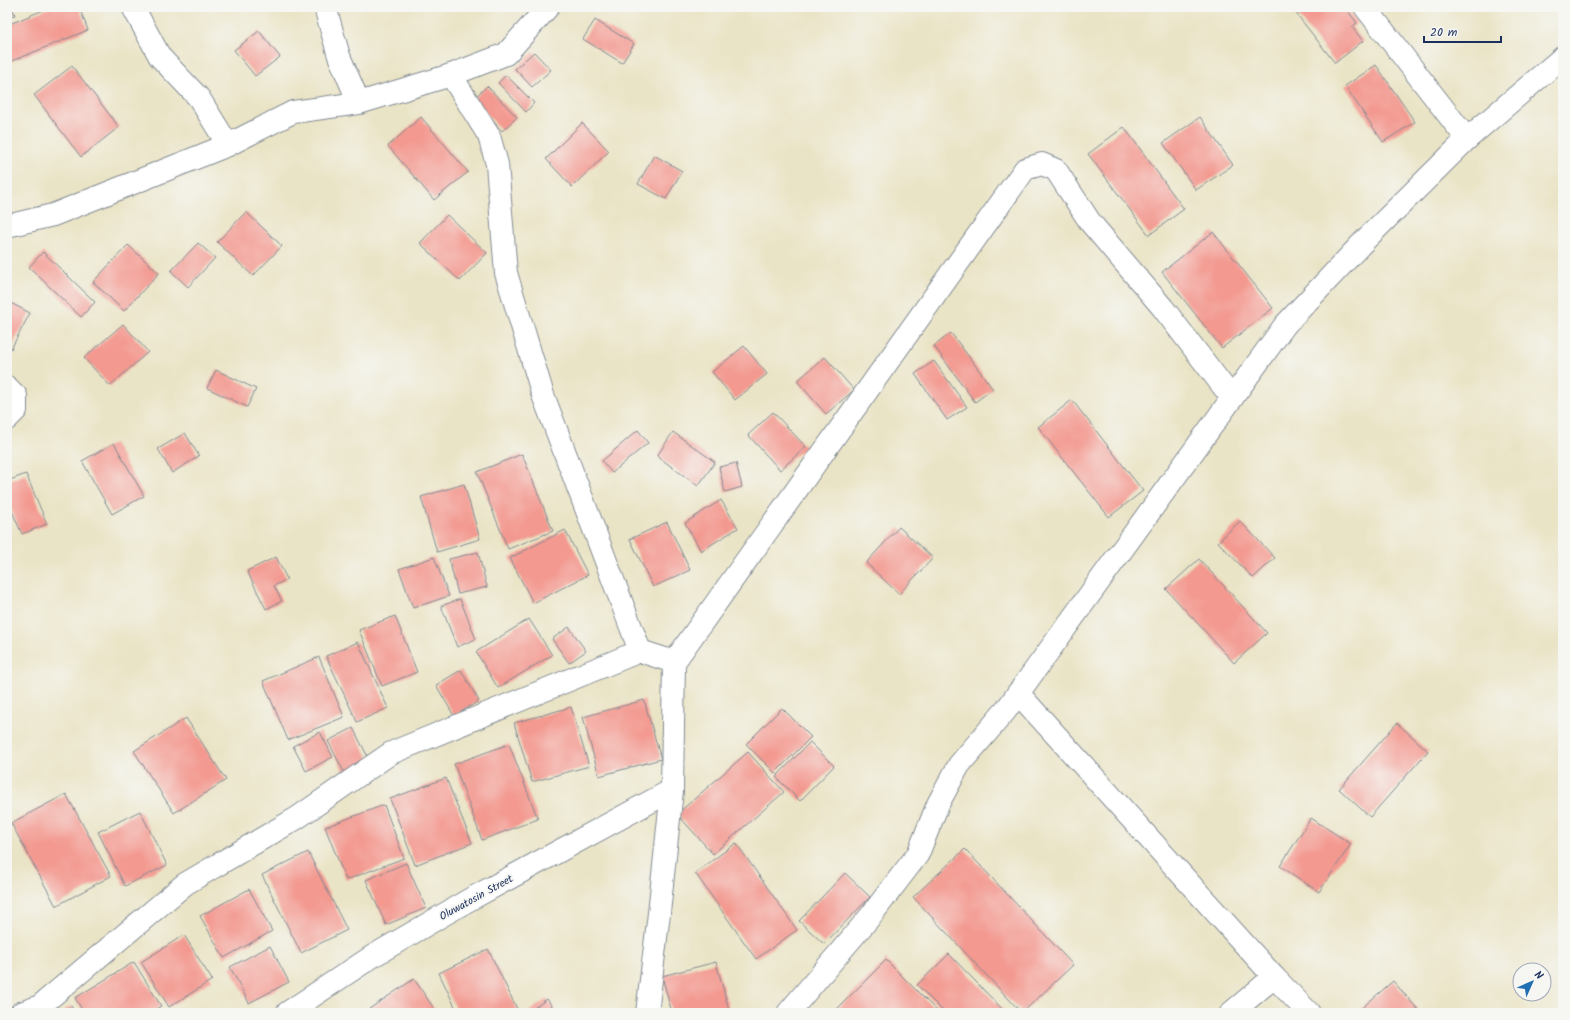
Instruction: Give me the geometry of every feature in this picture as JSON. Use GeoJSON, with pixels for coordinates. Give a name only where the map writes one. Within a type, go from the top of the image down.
{"type":"FeatureCollection","features":[{"type":"Feature","properties":{"kind":"street"},"geometry":{"type":"LineString","coordinates":[[133,7],[160,57],[199,98],[228,145]]}},
{"type":"Feature","properties":{"kind":"street"},"geometry":{"type":"LineString","coordinates":[[325,7],[339,56],[359,103]]}},
{"type":"Feature","properties":{"kind":"street"},"geometry":{"type":"LineString","coordinates":[[7,226],[53,215],[228,145],[293,112],[359,103],[451,75],[506,54],[548,7]]}},
{"type":"Feature","properties":{"kind":"street"},"geometry":{"type":"LineString","coordinates":[[1365,7],[1467,139]]}},
{"type":"Feature","properties":{"kind":"street"},"geometry":{"type":"LineString","coordinates":[[788,1013],[869,918],[918,854],[938,804],[960,765],[1006,710],[1285,325],[1366,238],[1467,139],[1563,57]]}},
{"type":"Feature","properties":{"kind":"street"},"geometry":{"type":"LineString","coordinates":[[451,75],[489,136],[497,164],[506,273],[543,396],[640,651]]}},
{"type":"Feature","properties":{"kind":"street"},"geometry":{"type":"LineString","coordinates":[[647,1013],[672,790],[674,662],[1025,169],[1042,164],[1056,170],[1090,222],[1163,308],[1232,398]]}},
{"type":"Feature","properties":{"kind":"street"},"geometry":{"type":"LineString","coordinates":[[7,387],[16,396],[16,410],[7,419]]}},
{"type":"Feature","properties":{"kind":"street"},"geometry":{"type":"LineString","coordinates":[[21,1013],[40,1006],[185,884],[297,818],[391,753],[640,651],[674,662]]}},
{"type":"Feature","properties":{"kind":"street"},"geometry":{"type":"LineString","coordinates":[[1018,693],[1274,977],[1309,1013]]}},
{"type":"Feature","properties":{"kind":"street","name":"Oluwatosin Street"},"geometry":{"type":"LineString","coordinates":[[286,1013],[373,956],[453,909],[672,790]]}},
{"type":"Feature","properties":{"kind":"street"},"geometry":{"type":"LineString","coordinates":[[1231,1013],[1274,977]]}},
{"type":"Feature","properties":{"kind":"building"},"geometry":{"type":"Polygon","coordinates":[[[7,7],[12,7],[15,15],[7,18],[7,7]]]}},
{"type":"Feature","properties":{"kind":"building"},"geometry":{"type":"Polygon","coordinates":[[[51,7],[79,7],[88,30],[7,63],[7,25],[51,7]]]}},
{"type":"Feature","properties":{"kind":"building"},"geometry":{"type":"Polygon","coordinates":[[[1291,7],[1345,7],[1357,23],[1352,27],[1363,41],[1335,63],[1291,7]]]}},
{"type":"Feature","properties":{"kind":"building"},"geometry":{"type":"Polygon","coordinates":[[[595,20],[634,44],[622,63],[583,39],[595,20]]]}},
{"type":"Feature","properties":{"kind":"building"},"geometry":{"type":"Polygon","coordinates":[[[259,31],[280,57],[255,76],[234,50],[259,31]]]}},
{"type":"Feature","properties":{"kind":"building"},"geometry":{"type":"Polygon","coordinates":[[[534,52],[551,70],[532,87],[515,69],[534,52]]]}},
{"type":"Feature","properties":{"kind":"building"},"geometry":{"type":"Polygon","coordinates":[[[1376,65],[1415,122],[1383,142],[1345,86],[1376,65]]]}},
{"type":"Feature","properties":{"kind":"building"},"geometry":{"type":"Polygon","coordinates":[[[72,66],[119,127],[81,157],[34,95],[72,66]]]}},
{"type":"Feature","properties":{"kind":"building"},"geometry":{"type":"Polygon","coordinates":[[[506,75],[534,103],[526,112],[498,83],[506,75]]]}},
{"type":"Feature","properties":{"kind":"building"},"geometry":{"type":"Polygon","coordinates":[[[487,86],[517,117],[502,131],[473,99],[487,86]]]}},
{"type":"Feature","properties":{"kind":"building"},"geometry":{"type":"Polygon","coordinates":[[[421,117],[468,172],[434,200],[388,146],[421,117]]]}},
{"type":"Feature","properties":{"kind":"building"},"geometry":{"type":"Polygon","coordinates":[[[1200,117],[1233,165],[1196,190],[1163,143],[1200,117]]]}},
{"type":"Feature","properties":{"kind":"building"},"geometry":{"type":"Polygon","coordinates":[[[582,123],[609,151],[572,187],[546,159],[582,123]]]}},
{"type":"Feature","properties":{"kind":"building"},"geometry":{"type":"Polygon","coordinates":[[[1124,127],[1184,209],[1149,235],[1088,154],[1124,127]]]}},
{"type":"Feature","properties":{"kind":"building"},"geometry":{"type":"Polygon","coordinates":[[[654,155],[682,171],[666,199],[638,184],[654,155]]]}},
{"type":"Feature","properties":{"kind":"building"},"geometry":{"type":"Polygon","coordinates":[[[246,212],[282,246],[253,276],[217,242],[246,212]]]}},
{"type":"Feature","properties":{"kind":"building"},"geometry":{"type":"Polygon","coordinates":[[[447,215],[487,253],[460,281],[420,243],[447,215]]]}},
{"type":"Feature","properties":{"kind":"building"},"geometry":{"type":"Polygon","coordinates":[[[1213,232],[1273,308],[1222,348],[1162,272],[1213,232]]]}},
{"type":"Feature","properties":{"kind":"building"},"geometry":{"type":"Polygon","coordinates":[[[198,243],[215,258],[188,287],[171,271],[198,243]]]}},
{"type":"Feature","properties":{"kind":"building"},"geometry":{"type":"Polygon","coordinates":[[[128,245],[159,273],[124,311],[93,282],[128,245]]]}},
{"type":"Feature","properties":{"kind":"building"},"geometry":{"type":"Polygon","coordinates":[[[43,252],[95,302],[81,317],[29,267],[43,252]]]}},
{"type":"Feature","properties":{"kind":"building"},"geometry":{"type":"Polygon","coordinates":[[[7,301],[30,313],[11,349],[7,346],[7,301]]]}},
{"type":"Feature","properties":{"kind":"building"},"geometry":{"type":"Polygon","coordinates":[[[123,324],[148,352],[110,386],[84,358],[123,324]]]}},
{"type":"Feature","properties":{"kind":"building"},"geometry":{"type":"Polygon","coordinates":[[[951,333],[993,389],[975,402],[934,346],[951,333]]]}},
{"type":"Feature","properties":{"kind":"building"},"geometry":{"type":"Polygon","coordinates":[[[744,346],[767,374],[735,400],[712,372],[744,346]]]}},
{"type":"Feature","properties":{"kind":"building"},"geometry":{"type":"Polygon","coordinates":[[[825,357],[854,390],[826,414],[797,381],[825,357]]]}},
{"type":"Feature","properties":{"kind":"building"},"geometry":{"type":"Polygon","coordinates":[[[934,361],[967,407],[947,420],[915,374],[934,361]]]}},
{"type":"Feature","properties":{"kind":"building"},"geometry":{"type":"Polygon","coordinates":[[[216,370],[256,389],[247,407],[207,388],[216,370]]]}},
{"type":"Feature","properties":{"kind":"building"},"geometry":{"type":"Polygon","coordinates":[[[1072,400],[1143,491],[1109,517],[1038,427],[1072,400]]]}},
{"type":"Feature","properties":{"kind":"building"},"geometry":{"type":"Polygon","coordinates":[[[773,412],[806,447],[780,470],[748,435],[773,412]]]}},
{"type":"Feature","properties":{"kind":"building"},"geometry":{"type":"Polygon","coordinates":[[[638,430],[648,443],[612,473],[602,461],[638,430]]]}},
{"type":"Feature","properties":{"kind":"building"},"geometry":{"type":"Polygon","coordinates":[[[673,432],[715,462],[698,486],[657,456],[673,432]]]}},
{"type":"Feature","properties":{"kind":"building"},"geometry":{"type":"Polygon","coordinates":[[[185,433],[199,456],[172,473],[158,449],[185,433]]]}},
{"type":"Feature","properties":{"kind":"building"},"geometry":{"type":"Polygon","coordinates":[[[114,443],[144,496],[112,514],[82,461],[114,443]]]}},
{"type":"Feature","properties":{"kind":"building"},"geometry":{"type":"Polygon","coordinates":[[[522,454],[553,531],[508,549],[477,472],[522,454]]]}},
{"type":"Feature","properties":{"kind":"building"},"geometry":{"type":"Polygon","coordinates":[[[736,463],[742,487],[725,492],[719,467],[736,463]]]}},
{"type":"Feature","properties":{"kind":"building"},"geometry":{"type":"Polygon","coordinates":[[[26,474],[47,524],[22,534],[7,500],[7,481],[26,474]]]}},
{"type":"Feature","properties":{"kind":"building"},"geometry":{"type":"Polygon","coordinates":[[[464,484],[480,539],[437,552],[421,497],[464,484]]]}},
{"type":"Feature","properties":{"kind":"building"},"geometry":{"type":"Polygon","coordinates":[[[721,500],[738,528],[701,551],[685,523],[721,500]]]}},
{"type":"Feature","properties":{"kind":"building"},"geometry":{"type":"Polygon","coordinates":[[[1240,521],[1275,558],[1253,578],[1218,542],[1240,521]]]}},
{"type":"Feature","properties":{"kind":"building"},"geometry":{"type":"Polygon","coordinates":[[[667,522],[690,570],[653,587],[630,539],[667,522]]]}},
{"type":"Feature","properties":{"kind":"building"},"geometry":{"type":"Polygon","coordinates":[[[899,527],[933,558],[899,594],[866,563],[899,527]]]}},
{"type":"Feature","properties":{"kind":"building"},"geometry":{"type":"Polygon","coordinates":[[[565,530],[588,575],[533,603],[510,558],[565,530]]]}},
{"type":"Feature","properties":{"kind":"building"},"geometry":{"type":"Polygon","coordinates":[[[478,552],[487,587],[458,594],[449,559],[478,552]]]}},
{"type":"Feature","properties":{"kind":"building"},"geometry":{"type":"Polygon","coordinates":[[[276,557],[287,579],[274,586],[282,601],[266,609],[247,571],[276,557]]]}},
{"type":"Feature","properties":{"kind":"building"},"geometry":{"type":"Polygon","coordinates":[[[434,557],[449,596],[413,608],[399,569],[434,557]]]}},
{"type":"Feature","properties":{"kind":"building"},"geometry":{"type":"Polygon","coordinates":[[[1199,559],[1267,633],[1234,663],[1166,589],[1199,559]]]}},
{"type":"Feature","properties":{"kind":"building"},"geometry":{"type":"Polygon","coordinates":[[[460,599],[476,639],[457,647],[441,606],[460,599]]]}},
{"type":"Feature","properties":{"kind":"building"},"geometry":{"type":"Polygon","coordinates":[[[395,616],[417,672],[382,686],[359,630],[395,616]]]}},
{"type":"Feature","properties":{"kind":"building"},"geometry":{"type":"Polygon","coordinates":[[[529,619],[552,655],[498,688],[476,652],[529,619]]]}},
{"type":"Feature","properties":{"kind":"building"},"geometry":{"type":"Polygon","coordinates":[[[569,627],[586,651],[569,663],[552,639],[569,627]]]}},
{"type":"Feature","properties":{"kind":"building"},"geometry":{"type":"Polygon","coordinates":[[[358,642],[388,708],[357,722],[326,656],[358,642]]]}},
{"type":"Feature","properties":{"kind":"building"},"geometry":{"type":"Polygon","coordinates":[[[319,657],[344,717],[288,740],[263,681],[319,657]]]}},
{"type":"Feature","properties":{"kind":"building"},"geometry":{"type":"Polygon","coordinates":[[[461,670],[479,701],[454,716],[436,685],[461,670]]]}},
{"type":"Feature","properties":{"kind":"building"},"geometry":{"type":"Polygon","coordinates":[[[644,700],[661,759],[599,776],[583,717],[644,700]]]}},
{"type":"Feature","properties":{"kind":"building"},"geometry":{"type":"Polygon","coordinates":[[[571,707],[589,766],[532,782],[514,723],[571,707]]]}},
{"type":"Feature","properties":{"kind":"building"},"geometry":{"type":"Polygon","coordinates":[[[782,708],[811,737],[775,773],[746,744],[782,708]]]}},
{"type":"Feature","properties":{"kind":"building"},"geometry":{"type":"Polygon","coordinates":[[[186,718],[226,780],[174,813],[134,751],[186,718]]]}},
{"type":"Feature","properties":{"kind":"building"},"geometry":{"type":"Polygon","coordinates":[[[1397,723],[1428,751],[1370,817],[1339,789],[1397,723]]]}},
{"type":"Feature","properties":{"kind":"building"},"geometry":{"type":"Polygon","coordinates":[[[353,728],[370,761],[345,774],[328,741],[353,728]]]}},
{"type":"Feature","properties":{"kind":"building"},"geometry":{"type":"Polygon","coordinates":[[[320,732],[333,757],[306,771],[293,746],[320,732]]]}},
{"type":"Feature","properties":{"kind":"building"},"geometry":{"type":"Polygon","coordinates":[[[810,742],[834,766],[800,801],[776,777],[810,742]]]}},
{"type":"Feature","properties":{"kind":"building"},"geometry":{"type":"Polygon","coordinates":[[[509,744],[538,819],[482,840],[454,764],[509,744]]]}},
{"type":"Feature","properties":{"kind":"building"},"geometry":{"type":"Polygon","coordinates":[[[748,752],[784,792],[713,854],[677,814],[748,752]]]}},
{"type":"Feature","properties":{"kind":"building"},"geometry":{"type":"Polygon","coordinates":[[[446,778],[472,843],[415,865],[390,799],[446,778]]]}},
{"type":"Feature","properties":{"kind":"building"},"geometry":{"type":"Polygon","coordinates":[[[66,794],[111,876],[56,906],[11,823],[66,794]]]}},
{"type":"Feature","properties":{"kind":"building"},"geometry":{"type":"Polygon","coordinates":[[[384,805],[404,858],[346,880],[325,827],[384,805]]]}},
{"type":"Feature","properties":{"kind":"building"},"geometry":{"type":"Polygon","coordinates":[[[140,811],[167,865],[125,886],[98,832],[140,811]]]}},
{"type":"Feature","properties":{"kind":"building"},"geometry":{"type":"Polygon","coordinates":[[[1311,818],[1351,844],[1319,892],[1280,866],[1311,818]]]}},
{"type":"Feature","properties":{"kind":"building"},"geometry":{"type":"Polygon","coordinates":[[[736,843],[797,930],[756,959],[695,873],[736,843]]]}},
{"type":"Feature","properties":{"kind":"building"},"geometry":{"type":"Polygon","coordinates":[[[965,849],[1073,965],[1022,1013],[913,897],[965,849]]]}},
{"type":"Feature","properties":{"kind":"building"},"geometry":{"type":"Polygon","coordinates":[[[308,852],[347,930],[301,953],[262,875],[308,852]]]}},
{"type":"Feature","properties":{"kind":"building"},"geometry":{"type":"Polygon","coordinates":[[[406,863],[426,908],[386,925],[366,880],[406,863]]]}},
{"type":"Feature","properties":{"kind":"building"},"geometry":{"type":"Polygon","coordinates":[[[845,873],[870,897],[824,944],[799,921],[845,873]]]}},
{"type":"Feature","properties":{"kind":"building"},"geometry":{"type":"Polygon","coordinates":[[[249,889],[272,931],[224,958],[200,916],[249,889]]]}},
{"type":"Feature","properties":{"kind":"building"},"geometry":{"type":"Polygon","coordinates":[[[184,935],[212,980],[169,1007],[141,962],[184,935]]]}},
{"type":"Feature","properties":{"kind":"building"},"geometry":{"type":"Polygon","coordinates":[[[270,946],[289,982],[249,1003],[230,967],[270,946]]]}},
{"type":"Feature","properties":{"kind":"building"},"geometry":{"type":"Polygon","coordinates":[[[488,949],[519,1013],[458,1013],[439,973],[488,949]]]}},
{"type":"Feature","properties":{"kind":"building"},"geometry":{"type":"Polygon","coordinates":[[[949,954],[1006,1013],[945,1013],[917,985],[949,954]]]}},
{"type":"Feature","properties":{"kind":"building"},"geometry":{"type":"Polygon","coordinates":[[[886,960],[939,1013],[842,1013],[837,1009],[886,960]]]}},
{"type":"Feature","properties":{"kind":"building"},"geometry":{"type":"Polygon","coordinates":[[[134,962],[161,1006],[150,1013],[84,1013],[75,998],[134,962]]]}},
{"type":"Feature","properties":{"kind":"building"},"geometry":{"type":"Polygon","coordinates":[[[716,962],[729,1010],[718,1013],[672,1013],[662,976],[716,962]]]}},
{"type":"Feature","properties":{"kind":"building"},"geometry":{"type":"Polygon","coordinates":[[[414,979],[437,1013],[372,1013],[369,1009],[414,979]]]}},
{"type":"Feature","properties":{"kind":"building"},"geometry":{"type":"Polygon","coordinates":[[[1393,981],[1421,1013],[1356,1013],[1393,981]]]}},
{"type":"Feature","properties":{"kind":"building"},"geometry":{"type":"Polygon","coordinates":[[[547,999],[557,1013],[527,1013],[547,999]]]}},
{"type":"Feature","properties":{"kind":"building"},"geometry":{"type":"Polygon","coordinates":[[[71,1006],[75,1013],[61,1013],[71,1006]]]}}]}
